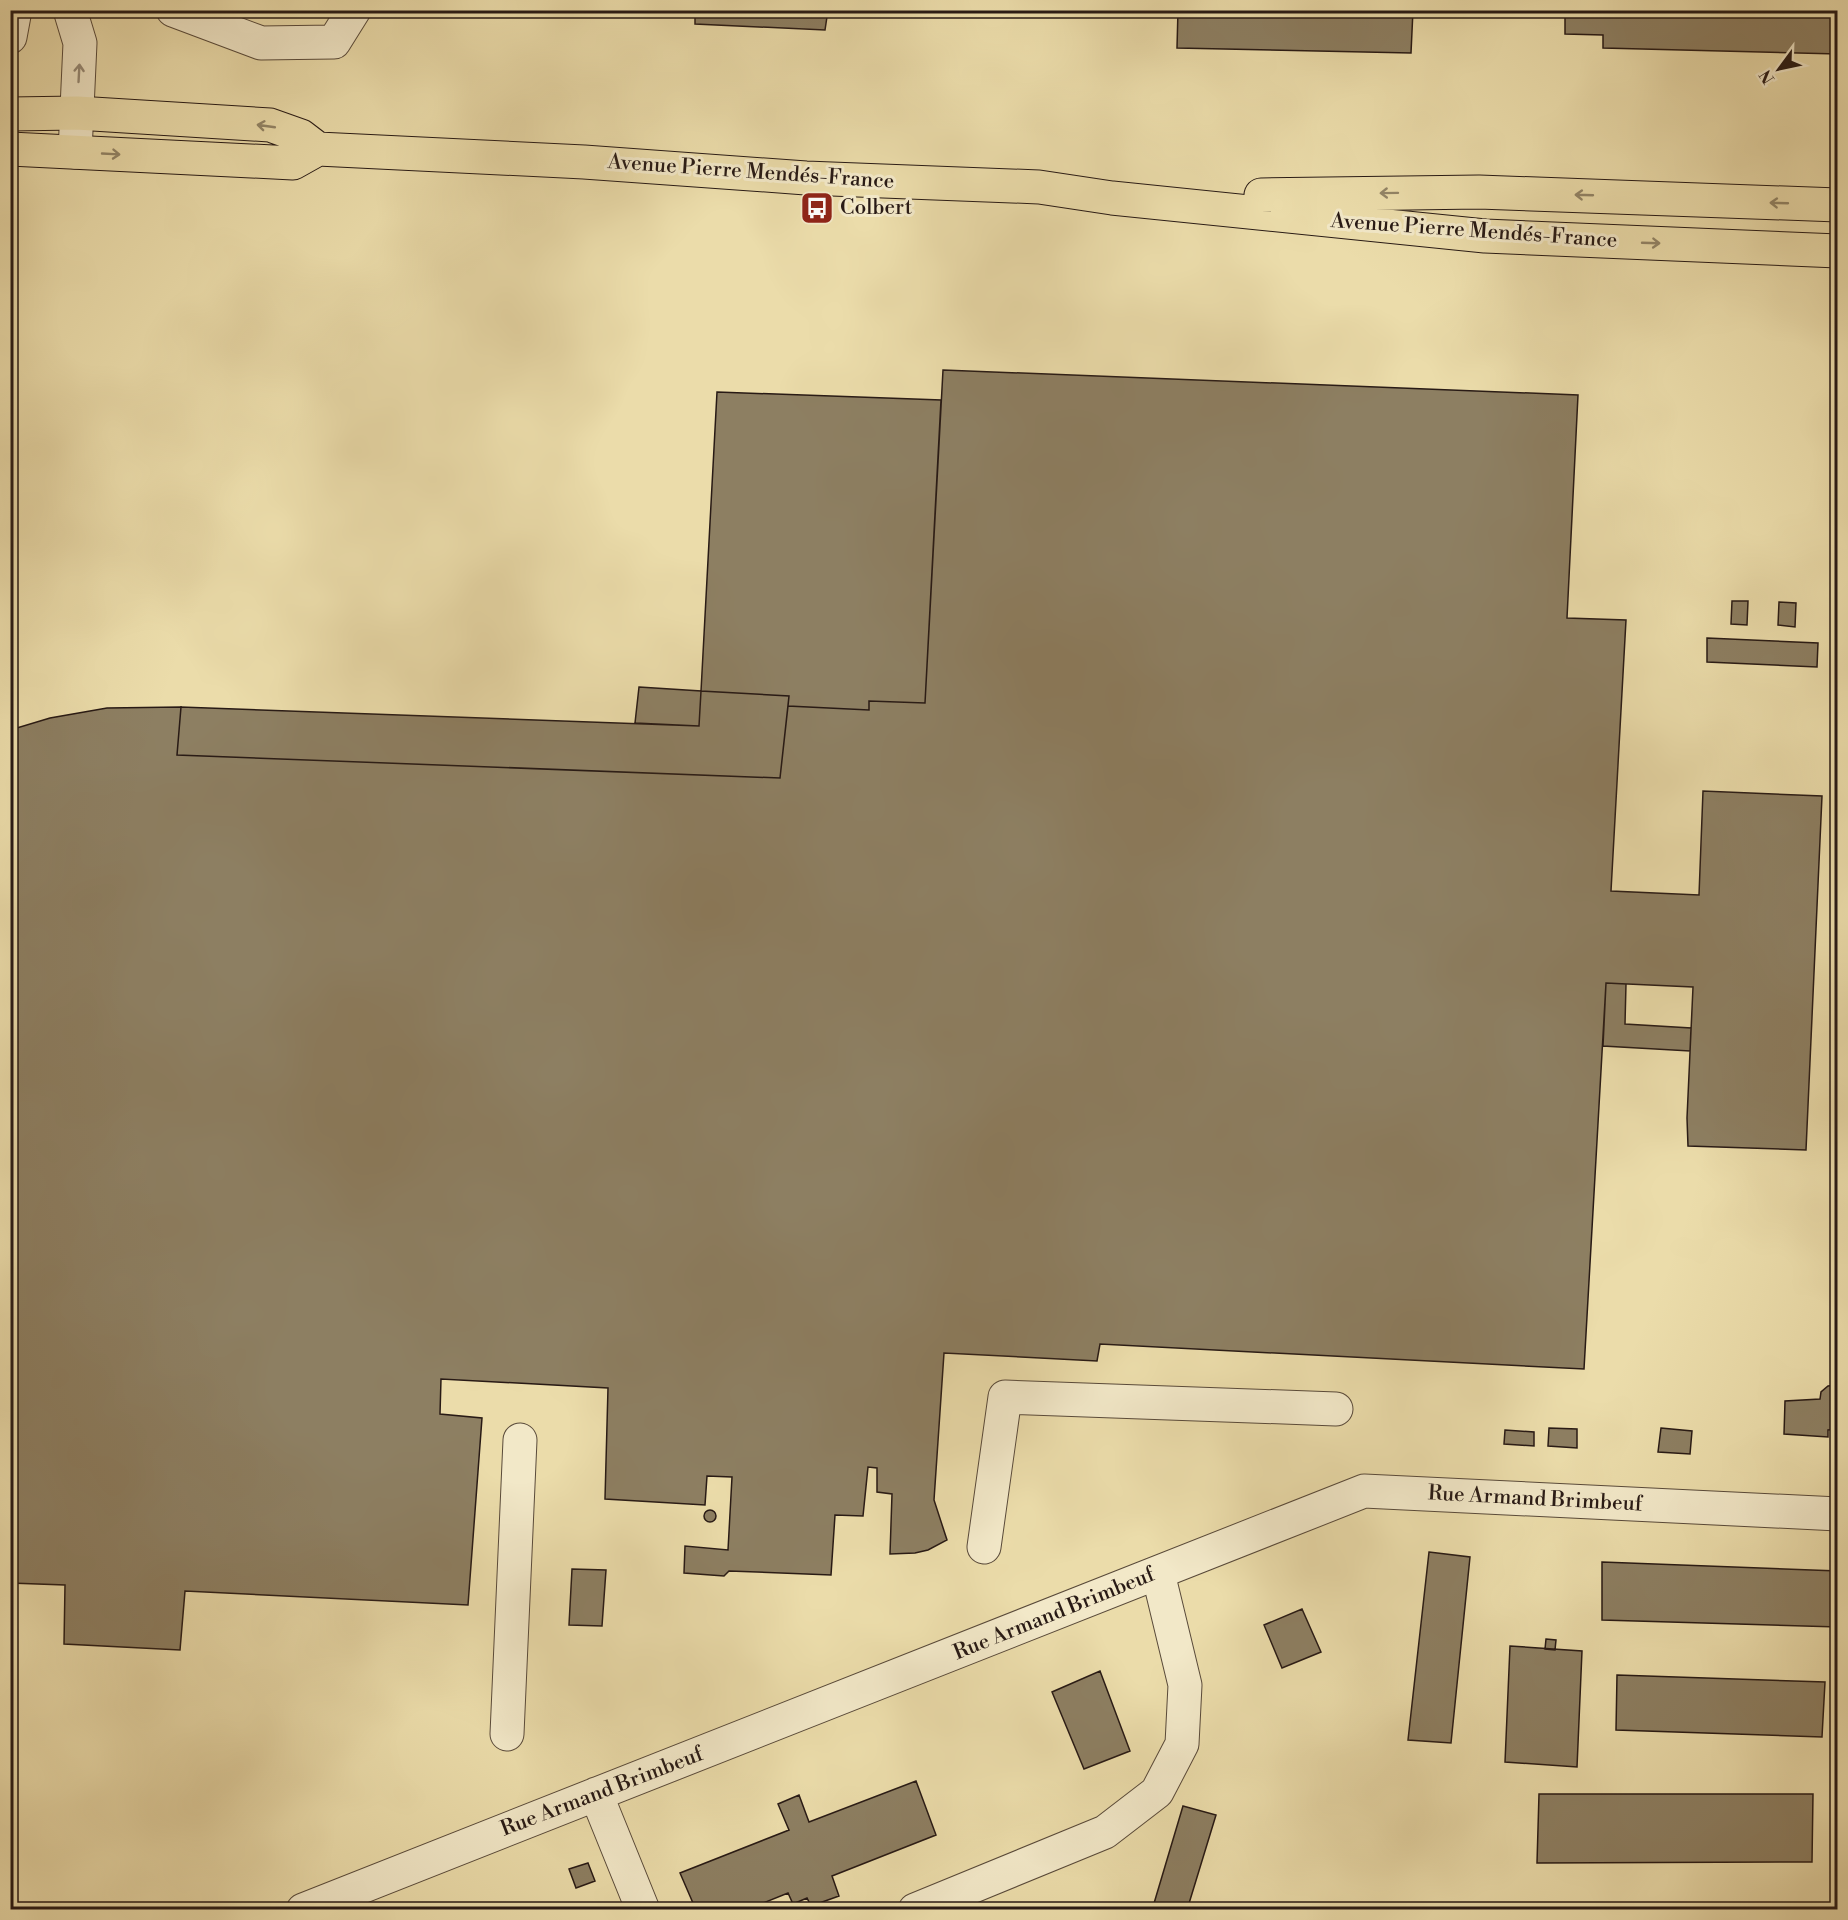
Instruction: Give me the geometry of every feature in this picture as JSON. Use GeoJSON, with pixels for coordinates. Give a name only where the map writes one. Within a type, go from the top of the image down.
{"type":"FeatureCollection","features":[{"type":"Feature","properties":{"kind":"main road","name":"Avenue Pierre Mendés-France"},"geometry":{"type":"LineString","coordinates":[[10,114],[77,113],[270,125],[301,136],[318,149],[584,162],[806,178],[1039,187],[1112,198],[1485,236],[1838,251]]}},
{"type":"Feature","properties":{"kind":"main road"},"geometry":{"type":"LineString","coordinates":[[10,149],[293,163],[318,149]]}},
{"type":"Feature","properties":{"kind":"main road","name":"Avenue Pierre Mendés-France"},"geometry":{"type":"LineString","coordinates":[[1112,198],[1479,192],[1838,205]]}},
{"type":"Feature","properties":{"kind":"street"},"geometry":{"type":"LineString","coordinates":[[10,37],[15,10]]}},
{"type":"Feature","properties":{"kind":"street"},"geometry":{"type":"LineString","coordinates":[[70,10],[81,43],[75,152]]}},
{"type":"Feature","properties":{"kind":"street"},"geometry":{"type":"LineString","coordinates":[[173,10],[261,43],[334,42],[354,10]]}},
{"type":"Feature","properties":{"kind":"street"},"geometry":{"type":"LineString","coordinates":[[984,1547],[1005,1397],[1336,1409]]}},
{"type":"Feature","properties":{"kind":"street"},"geometry":{"type":"LineString","coordinates":[[507,1734],[520,1440]]}},
{"type":"Feature","properties":{"kind":"street","name":"Rue Armand Brimbeuf"},"geometry":{"type":"LineString","coordinates":[[303,1910],[1364,1491],[1838,1514]]}},
{"type":"Feature","properties":{"kind":"street"},"geometry":{"type":"LineString","coordinates":[[915,1910],[1105,1832],[1157,1792],[1182,1744],[1185,1685],[1158,1573]]}},
{"type":"Feature","properties":{"kind":"street"},"geometry":{"type":"LineString","coordinates":[[596,1794],[643,1910]]}},
{"type":"Feature","properties":{"kind":"building"},"geometry":{"type":"Polygon","coordinates":[[[695,10],[828,10],[825,30],[695,24],[695,10]]]}},
{"type":"Feature","properties":{"kind":"building"},"geometry":{"type":"Polygon","coordinates":[[[961,10],[1044,10],[1043,15],[961,10]]]}},
{"type":"Feature","properties":{"kind":"building"},"geometry":{"type":"Polygon","coordinates":[[[1178,10],[1413,10],[1411,53],[1177,48],[1178,10]]]}},
{"type":"Feature","properties":{"kind":"building"},"geometry":{"type":"Polygon","coordinates":[[[1565,10],[1838,10],[1838,54],[1603,48],[1603,35],[1565,34],[1565,10]]]}},
{"type":"Feature","properties":{"kind":"building"},"geometry":{"type":"Polygon","coordinates":[[[943,370],[1578,395],[1567,618],[1626,620],[1611,891],[1699,895],[1703,791],[1822,796],[1806,1150],[1688,1146],[1687,1118],[1693,987],[1606,983],[1584,1369],[1100,1344],[1097,1361],[944,1353],[934,1500],[947,1540],[928,1550],[890,1554],[892,1494],[877,1492],[877,1468],[868,1467],[863,1516],[835,1515],[831,1575],[729,1571],[724,1576],[684,1573],[685,1546],[728,1550],[732,1477],[707,1476],[705,1505],[605,1499],[608,1388],[441,1379],[440,1414],[482,1418],[468,1605],[185,1591],[180,1650],[64,1644],[65,1585],[10,1583],[10,730],[50,718],[107,708],[181,707],[177,755],[780,778],[788,706],[869,710],[869,701],[925,703],[943,370]]]}},
{"type":"Feature","properties":{"kind":"building"},"geometry":{"type":"Polygon","coordinates":[[[717,392],[941,400],[925,703],[869,701],[869,710],[788,706],[789,696],[701,691],[717,392]]]}},
{"type":"Feature","properties":{"kind":"building"},"geometry":{"type":"Polygon","coordinates":[[[1732,601],[1748,601],[1747,625],[1731,624],[1732,601]]]}},
{"type":"Feature","properties":{"kind":"building"},"geometry":{"type":"Polygon","coordinates":[[[1779,602],[1796,603],[1795,627],[1778,625],[1779,602]]]}},
{"type":"Feature","properties":{"kind":"building"},"geometry":{"type":"Polygon","coordinates":[[[1707,638],[1818,643],[1817,667],[1707,662],[1707,638]]]}},
{"type":"Feature","properties":{"kind":"building"},"geometry":{"type":"Polygon","coordinates":[[[639,687],[701,691],[699,726],[635,723],[639,687]]]}},
{"type":"Feature","properties":{"kind":"building"},"geometry":{"type":"Polygon","coordinates":[[[701,691],[789,696],[780,778],[177,755],[181,707],[699,726],[701,691]]]}},
{"type":"Feature","properties":{"kind":"building"},"geometry":{"type":"Polygon","coordinates":[[[1606,983],[1626,984],[1625,1024],[1691,1028],[1690,1051],[1603,1046],[1606,983]]]}},
{"type":"Feature","properties":{"kind":"building"},"geometry":{"type":"Polygon","coordinates":[[[1838,1385],[1838,1429],[1828,1430],[1828,1437],[1784,1434],[1785,1401],[1820,1399],[1821,1392],[1828,1386],[1838,1385]]]}},
{"type":"Feature","properties":{"kind":"building"},"geometry":{"type":"Polygon","coordinates":[[[1549,1428],[1577,1429],[1577,1448],[1548,1446],[1549,1428]]]}},
{"type":"Feature","properties":{"kind":"building"},"geometry":{"type":"Polygon","coordinates":[[[1661,1428],[1692,1431],[1690,1454],[1658,1452],[1661,1428]]]}},
{"type":"Feature","properties":{"kind":"building"},"geometry":{"type":"Polygon","coordinates":[[[1505,1430],[1534,1432],[1534,1446],[1504,1444],[1505,1430]]]}},
{"type":"Feature","properties":{"kind":"building"},"geometry":{"type":"Polygon","coordinates":[[[710,1510],[716,1516],[710,1522],[704,1516],[710,1510]]]}},
{"type":"Feature","properties":{"kind":"building"},"geometry":{"type":"Polygon","coordinates":[[[1429,1552],[1470,1557],[1451,1743],[1408,1740],[1429,1552]]]}},
{"type":"Feature","properties":{"kind":"building"},"geometry":{"type":"Polygon","coordinates":[[[1602,1562],[1838,1571],[1838,1627],[1602,1620],[1602,1562]]]}},
{"type":"Feature","properties":{"kind":"building"},"geometry":{"type":"Polygon","coordinates":[[[572,1569],[606,1570],[602,1626],[569,1625],[572,1569]]]}},
{"type":"Feature","properties":{"kind":"building"},"geometry":{"type":"Polygon","coordinates":[[[1302,1609],[1321,1652],[1282,1668],[1264,1625],[1302,1609]]]}},
{"type":"Feature","properties":{"kind":"building"},"geometry":{"type":"Polygon","coordinates":[[[1546,1639],[1556,1640],[1555,1650],[1545,1649],[1546,1639]]]}},
{"type":"Feature","properties":{"kind":"building"},"geometry":{"type":"Polygon","coordinates":[[[1510,1646],[1582,1651],[1577,1767],[1505,1762],[1510,1646]]]}},
{"type":"Feature","properties":{"kind":"building"},"geometry":{"type":"Polygon","coordinates":[[[1100,1671],[1130,1751],[1084,1769],[1052,1692],[1100,1671]]]}},
{"type":"Feature","properties":{"kind":"building"},"geometry":{"type":"Polygon","coordinates":[[[1617,1675],[1825,1682],[1822,1737],[1616,1730],[1617,1675]]]}},
{"type":"Feature","properties":{"kind":"building"},"geometry":{"type":"Polygon","coordinates":[[[916,1781],[936,1835],[832,1876],[839,1896],[811,1906],[807,1898],[793,1904],[788,1893],[746,1910],[696,1910],[680,1873],[789,1830],[778,1804],[799,1795],[809,1822],[916,1781]]]}},
{"type":"Feature","properties":{"kind":"building"},"geometry":{"type":"Polygon","coordinates":[[[1539,1794],[1813,1794],[1812,1862],[1537,1863],[1539,1794]]]}},
{"type":"Feature","properties":{"kind":"building"},"geometry":{"type":"Polygon","coordinates":[[[1183,1806],[1216,1815],[1187,1910],[1152,1910],[1183,1806]]]}},
{"type":"Feature","properties":{"kind":"building"},"geometry":{"type":"Polygon","coordinates":[[[588,1863],[595,1881],[576,1888],[569,1869],[588,1863]]]}},
{"type":"Feature","properties":{"kind":"place","name":"Colbert"},"geometry":{"type":"Point","coordinates":[817,208]}}]}
